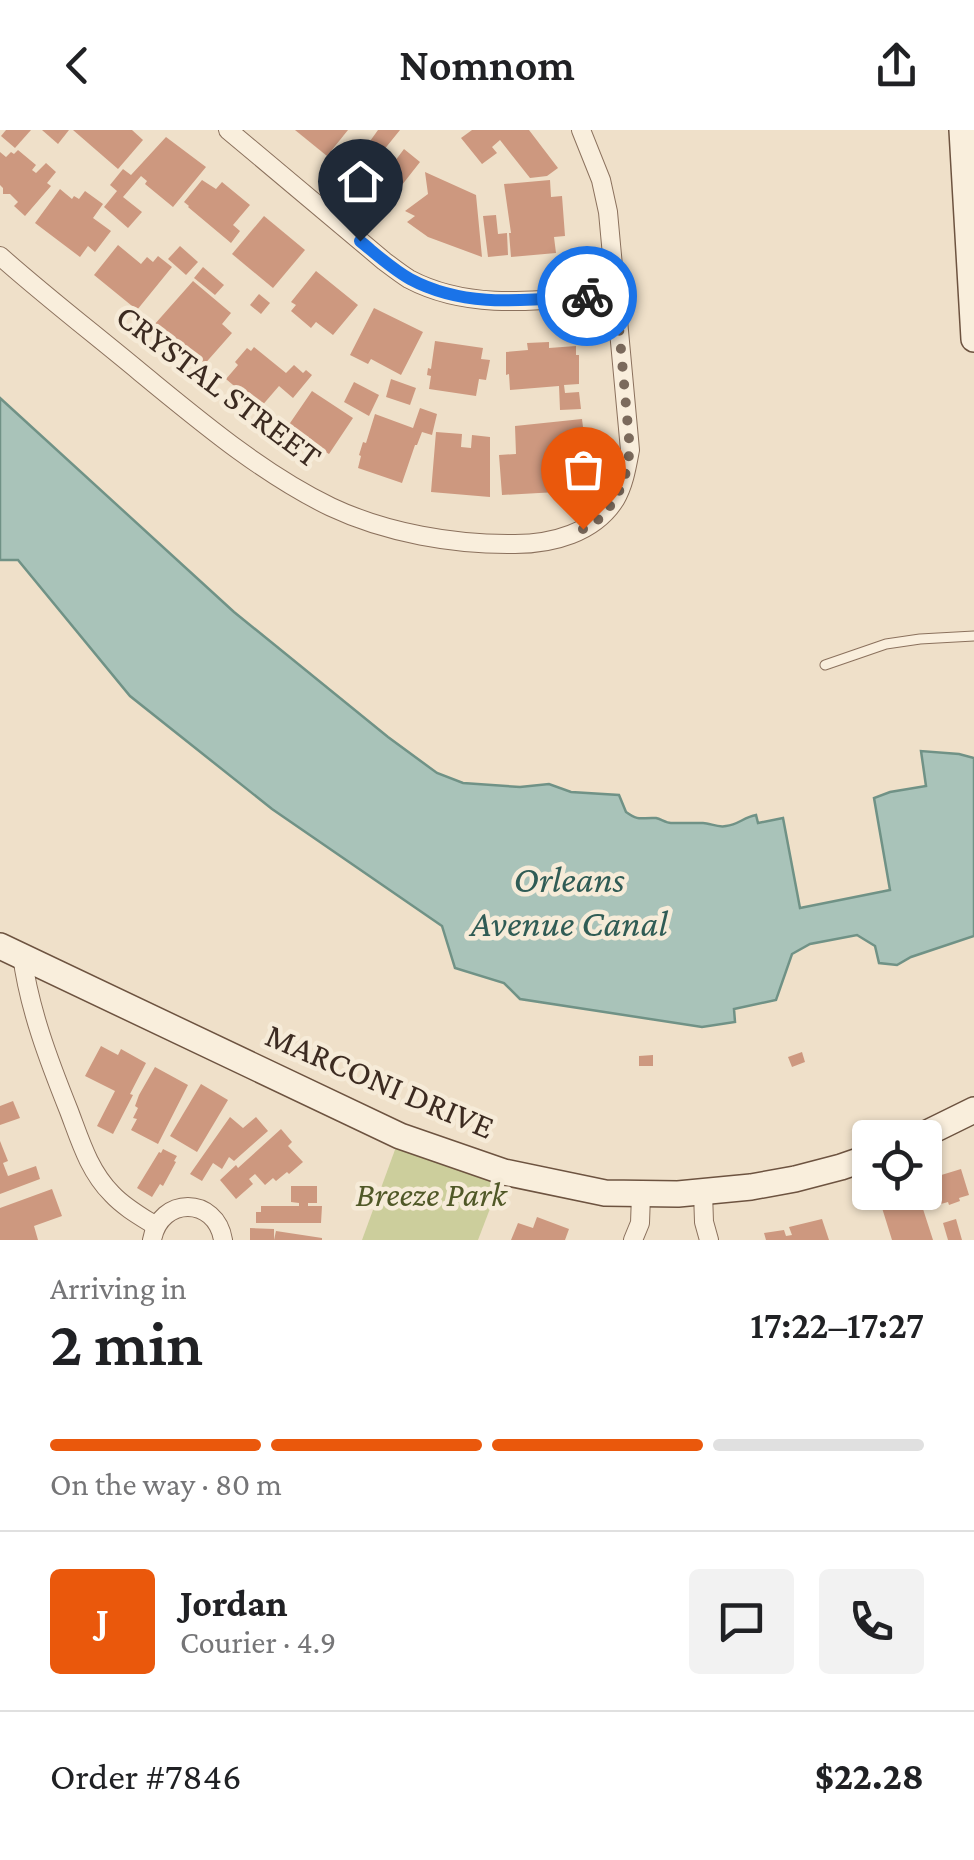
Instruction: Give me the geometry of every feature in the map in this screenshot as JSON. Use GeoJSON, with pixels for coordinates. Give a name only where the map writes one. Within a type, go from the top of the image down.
{"type":"FeatureCollection","features":[{"type":"Feature","properties":{"kind":"street"},"geometry":{"type":"LineString","coordinates":[[228,130],[384,261],[430,287],[489,302],[616,294]]}},
{"type":"Feature","properties":{"kind":"street","name":"CRYSTAL STREET"},"geometry":{"type":"LineString","coordinates":[[0,256],[205,425],[274,475],[333,508],[388,528],[446,540],[498,544],[566,537],[599,519],[616,499],[630,450],[608,212],[602,180],[582,130]]}},
{"type":"Feature","properties":{"kind":"street"},"geometry":{"type":"LineString","coordinates":[[962,130],[974,339]]}},
{"type":"Feature","properties":{"kind":"street"},"geometry":{"type":"LineString","coordinates":[[11,950],[90,1164],[110,1192],[154,1233],[171,1210],[192,1206],[211,1215],[224,1240]]}},
{"type":"Feature","properties":{"kind":"street","name":"MARCONI DRIVE"},"geometry":{"type":"LineString","coordinates":[[11,950],[400,1136],[504,1172],[605,1193],[641,1195],[703,1192],[795,1179],[852,1163]]}},
{"type":"Feature","properties":{"kind":"street"},"geometry":{"type":"LineString","coordinates":[[942,1126],[974,1110]]}},
{"type":"Feature","properties":{"kind":"street"},"geometry":{"type":"LineString","coordinates":[[703,1192],[709,1240]]}},
{"type":"Feature","properties":{"kind":"street"},"geometry":{"type":"LineString","coordinates":[[633,1240],[640,1223],[641,1195]]}},
{"type":"Feature","properties":{"kind":"lane"},"geometry":{"type":"LineString","coordinates":[[826,665],[886,644],[974,636]]}},
{"type":"Feature","properties":{"kind":"green space","name":"Breeze Park"},"geometry":{"type":"Polygon","coordinates":[[[400,1136],[504,1172],[478,1240],[362,1240],[400,1136]]]}},
{"type":"Feature","properties":{"kind":"water","name":"Orleans Avenue Canal"},"geometry":{"type":"Polygon","coordinates":[[[0,398],[234,612],[437,773],[463,783],[520,787],[549,784],[571,792],[619,795],[631,815],[669,823],[723,826],[756,815],[758,823],[783,818],[800,908],[890,890],[874,798],[926,786],[921,751],[974,758],[974,936],[897,965],[879,963],[875,946],[857,935],[810,944],[792,954],[776,1000],[734,1009],[735,1022],[702,1027],[520,999],[504,983],[455,968],[442,926],[272,809],[130,696],[18,560],[0,560],[0,398]]]}},
{"type":"Feature","properties":{"kind":"building"},"geometry":{"type":"Polygon","coordinates":[[[6,130],[31,130],[15,148],[1,136],[6,130]]]}},
{"type":"Feature","properties":{"kind":"building"},"geometry":{"type":"Polygon","coordinates":[[[42,130],[69,130],[58,144],[42,130]]]}},
{"type":"Feature","properties":{"kind":"building"},"geometry":{"type":"Polygon","coordinates":[[[73,130],[132,130],[143,140],[118,169],[73,130]]]}},
{"type":"Feature","properties":{"kind":"building"},"geometry":{"type":"Polygon","coordinates":[[[295,130],[348,130],[327,156],[295,130]]]}},
{"type":"Feature","properties":{"kind":"building"},"geometry":{"type":"Polygon","coordinates":[[[378,130],[400,130],[383,151],[395,161],[404,149],[420,162],[387,204],[350,169],[378,130]]]}},
{"type":"Feature","properties":{"kind":"building"},"geometry":{"type":"Polygon","coordinates":[[[472,130],[529,130],[558,168],[547,176],[530,178],[500,140],[492,147],[497,153],[482,164],[461,138],[472,130]]]}},
{"type":"Feature","properties":{"kind":"building"},"geometry":{"type":"Polygon","coordinates":[[[166,137],[206,167],[173,207],[141,176],[123,197],[142,212],[128,228],[104,207],[117,191],[110,185],[123,169],[131,175],[166,137]]]}},
{"type":"Feature","properties":{"kind":"building"},"geometry":{"type":"Polygon","coordinates":[[[18,150],[36,165],[32,170],[36,173],[46,163],[56,172],[47,183],[51,186],[25,216],[14,206],[18,202],[10,194],[3,194],[0,185],[0,152],[6,157],[18,150]]]}},
{"type":"Feature","properties":{"kind":"building"},"geometry":{"type":"Polygon","coordinates":[[[425,172],[476,195],[482,257],[428,237],[407,222],[415,216],[405,211],[428,194],[425,172]]]}},
{"type":"Feature","properties":{"kind":"building"},"geometry":{"type":"Polygon","coordinates":[[[202,180],[216,189],[222,182],[250,205],[233,225],[240,231],[231,243],[184,202],[202,180]]]}},
{"type":"Feature","properties":{"kind":"building"},"geometry":{"type":"Polygon","coordinates":[[[550,180],[551,197],[562,196],[565,236],[554,237],[556,253],[511,257],[504,184],[550,180]]]}},
{"type":"Feature","properties":{"kind":"building"},"geometry":{"type":"Polygon","coordinates":[[[60,189],[72,199],[79,199],[85,191],[103,204],[93,218],[111,231],[95,252],[88,246],[80,257],[35,223],[60,189]]]}},
{"type":"Feature","properties":{"kind":"building"},"geometry":{"type":"Polygon","coordinates":[[[496,215],[498,234],[507,233],[508,255],[488,257],[483,216],[496,215]]]}},
{"type":"Feature","properties":{"kind":"building"},"geometry":{"type":"Polygon","coordinates":[[[264,216],[305,250],[273,288],[232,254],[264,216]]]}},
{"type":"Feature","properties":{"kind":"building"},"geometry":{"type":"Polygon","coordinates":[[[118,245],[141,264],[147,257],[153,262],[158,256],[172,267],[137,310],[94,275],[118,245]]]}},
{"type":"Feature","properties":{"kind":"building"},"geometry":{"type":"Polygon","coordinates":[[[180,246],[198,262],[186,275],[168,259],[180,246]]]}},
{"type":"Feature","properties":{"kind":"building"},"geometry":{"type":"Polygon","coordinates":[[[203,267],[224,285],[215,295],[194,278],[203,267]]]}},
{"type":"Feature","properties":{"kind":"building"},"geometry":{"type":"Polygon","coordinates":[[[316,271],[358,305],[333,335],[316,322],[311,328],[291,311],[296,305],[291,302],[316,271]]]}},
{"type":"Feature","properties":{"kind":"building"},"geometry":{"type":"Polygon","coordinates":[[[193,281],[231,313],[222,324],[232,333],[202,367],[154,325],[193,281]]]}},
{"type":"Feature","properties":{"kind":"building"},"geometry":{"type":"Polygon","coordinates":[[[259,294],[270,303],[261,314],[250,305],[259,294]]]}},
{"type":"Feature","properties":{"kind":"building"},"geometry":{"type":"Polygon","coordinates":[[[374,308],[423,332],[401,375],[371,359],[368,364],[350,355],[374,308]]]}},
{"type":"Feature","properties":{"kind":"building"},"geometry":{"type":"Polygon","coordinates":[[[435,341],[483,348],[481,359],[490,360],[486,380],[479,379],[476,396],[429,389],[431,376],[427,375],[435,341]]]}},
{"type":"Feature","properties":{"kind":"building"},"geometry":{"type":"Polygon","coordinates":[[[549,342],[549,348],[576,346],[579,384],[564,385],[565,393],[579,392],[581,409],[560,410],[559,386],[510,390],[506,352],[528,350],[527,343],[549,342]]]}},
{"type":"Feature","properties":{"kind":"building"},"geometry":{"type":"Polygon","coordinates":[[[254,347],[286,373],[294,365],[312,375],[293,398],[279,386],[260,408],[226,379],[247,348],[251,351],[254,347]]]}},
{"type":"Feature","properties":{"kind":"building"},"geometry":{"type":"Polygon","coordinates":[[[391,379],[416,388],[410,405],[386,397],[391,379]]]}},
{"type":"Feature","properties":{"kind":"building"},"geometry":{"type":"Polygon","coordinates":[[[354,382],[379,395],[369,416],[344,402],[354,382]]]}},
{"type":"Feature","properties":{"kind":"building"},"geometry":{"type":"Polygon","coordinates":[[[312,391],[353,418],[329,454],[288,426],[312,391]]]}},
{"type":"Feature","properties":{"kind":"building"},"geometry":{"type":"Polygon","coordinates":[[[420,408],[437,414],[432,435],[422,432],[402,483],[358,468],[363,442],[366,443],[375,414],[413,428],[420,408]]]}},
{"type":"Feature","properties":{"kind":"building"},"geometry":{"type":"Polygon","coordinates":[[[582,419],[586,451],[556,457],[557,492],[502,495],[499,455],[516,454],[515,426],[582,419]]]}},
{"type":"Feature","properties":{"kind":"building"},"geometry":{"type":"Polygon","coordinates":[[[436,432],[462,434],[461,447],[471,448],[472,435],[490,437],[490,497],[431,492],[436,432]]]}},
{"type":"Feature","properties":{"kind":"building"},"geometry":{"type":"Polygon","coordinates":[[[101,1046],[118,1055],[121,1049],[146,1063],[113,1134],[97,1126],[115,1091],[85,1076],[101,1046]]]}},
{"type":"Feature","properties":{"kind":"building"},"geometry":{"type":"Polygon","coordinates":[[[802,1052],[805,1062],[792,1067],[788,1057],[802,1052]]]}},
{"type":"Feature","properties":{"kind":"building"},"geometry":{"type":"Polygon","coordinates":[[[653,1055],[653,1066],[639,1066],[639,1056],[653,1055]]]}},
{"type":"Feature","properties":{"kind":"building"},"geometry":{"type":"Polygon","coordinates":[[[155,1067],[188,1085],[158,1144],[131,1130],[137,1119],[133,1118],[139,1095],[155,1067]]]}},
{"type":"Feature","properties":{"kind":"building"},"geometry":{"type":"Polygon","coordinates":[[[201,1084],[228,1100],[197,1152],[170,1136],[201,1084]]]}},
{"type":"Feature","properties":{"kind":"building"},"geometry":{"type":"Polygon","coordinates":[[[13,1101],[20,1118],[0,1125],[0,1106],[13,1101]]]}},
{"type":"Feature","properties":{"kind":"building"},"geometry":{"type":"Polygon","coordinates":[[[230,1117],[243,1128],[256,1117],[268,1131],[234,1161],[229,1157],[222,1169],[213,1163],[202,1181],[190,1174],[230,1117]]]}},
{"type":"Feature","properties":{"kind":"building"},"geometry":{"type":"Polygon","coordinates":[[[281,1129],[292,1142],[288,1146],[303,1162],[289,1174],[276,1181],[273,1178],[265,1185],[255,1174],[249,1179],[253,1184],[236,1199],[220,1180],[281,1129]]]}},
{"type":"Feature","properties":{"kind":"building"},"geometry":{"type":"Polygon","coordinates":[[[0,1141],[8,1161],[3,1163],[8,1176],[36,1166],[40,1179],[0,1194],[0,1141]]]}},
{"type":"Feature","properties":{"kind":"building"},"geometry":{"type":"Polygon","coordinates":[[[163,1149],[177,1156],[176,1162],[152,1197],[137,1188],[163,1149]]]}},
{"type":"Feature","properties":{"kind":"building"},"geometry":{"type":"Polygon","coordinates":[[[961,1169],[969,1195],[949,1205],[942,1204],[942,1175],[961,1169]]]}},
{"type":"Feature","properties":{"kind":"building"},"geometry":{"type":"Polygon","coordinates":[[[291,1186],[317,1186],[317,1203],[308,1206],[322,1206],[321,1223],[256,1223],[256,1212],[261,1212],[261,1206],[299,1206],[291,1202],[291,1186]]]}},
{"type":"Feature","properties":{"kind":"building"},"geometry":{"type":"Polygon","coordinates":[[[52,1189],[62,1216],[34,1226],[38,1240],[0,1240],[0,1208],[52,1189]]]}},
{"type":"Feature","properties":{"kind":"building"},"geometry":{"type":"Polygon","coordinates":[[[883,1210],[923,1210],[933,1240],[892,1240],[883,1210]]]}},
{"type":"Feature","properties":{"kind":"building"},"geometry":{"type":"Polygon","coordinates":[[[537,1217],[569,1229],[565,1240],[511,1240],[518,1223],[533,1228],[537,1217]]]}},
{"type":"Feature","properties":{"kind":"building"},"geometry":{"type":"Polygon","coordinates":[[[822,1219],[829,1240],[766,1240],[764,1233],[784,1230],[786,1236],[792,1235],[789,1227],[822,1219]]]}},
{"type":"Feature","properties":{"kind":"building"},"geometry":{"type":"Polygon","coordinates":[[[956,1219],[962,1240],[948,1240],[943,1223],[956,1219]]]}},
{"type":"Feature","properties":{"kind":"building"},"geometry":{"type":"Polygon","coordinates":[[[250,1228],[274,1229],[274,1240],[250,1240],[250,1228]]]}},
{"type":"Feature","properties":{"kind":"building"},"geometry":{"type":"Polygon","coordinates":[[[276,1231],[322,1238],[322,1240],[274,1240],[276,1231]]]}},
{"type":"Feature","properties":{"kind":"way so far"},"geometry":{"type":"LineString","coordinates":[[583,529],[599,519],[616,499],[630,450],[616,294],[587,296]]}},
{"type":"Feature","properties":{"kind":"route"},"geometry":{"type":"LineString","coordinates":[[360,241],[409,278],[464,298],[489,302],[587,296]]}}]}
